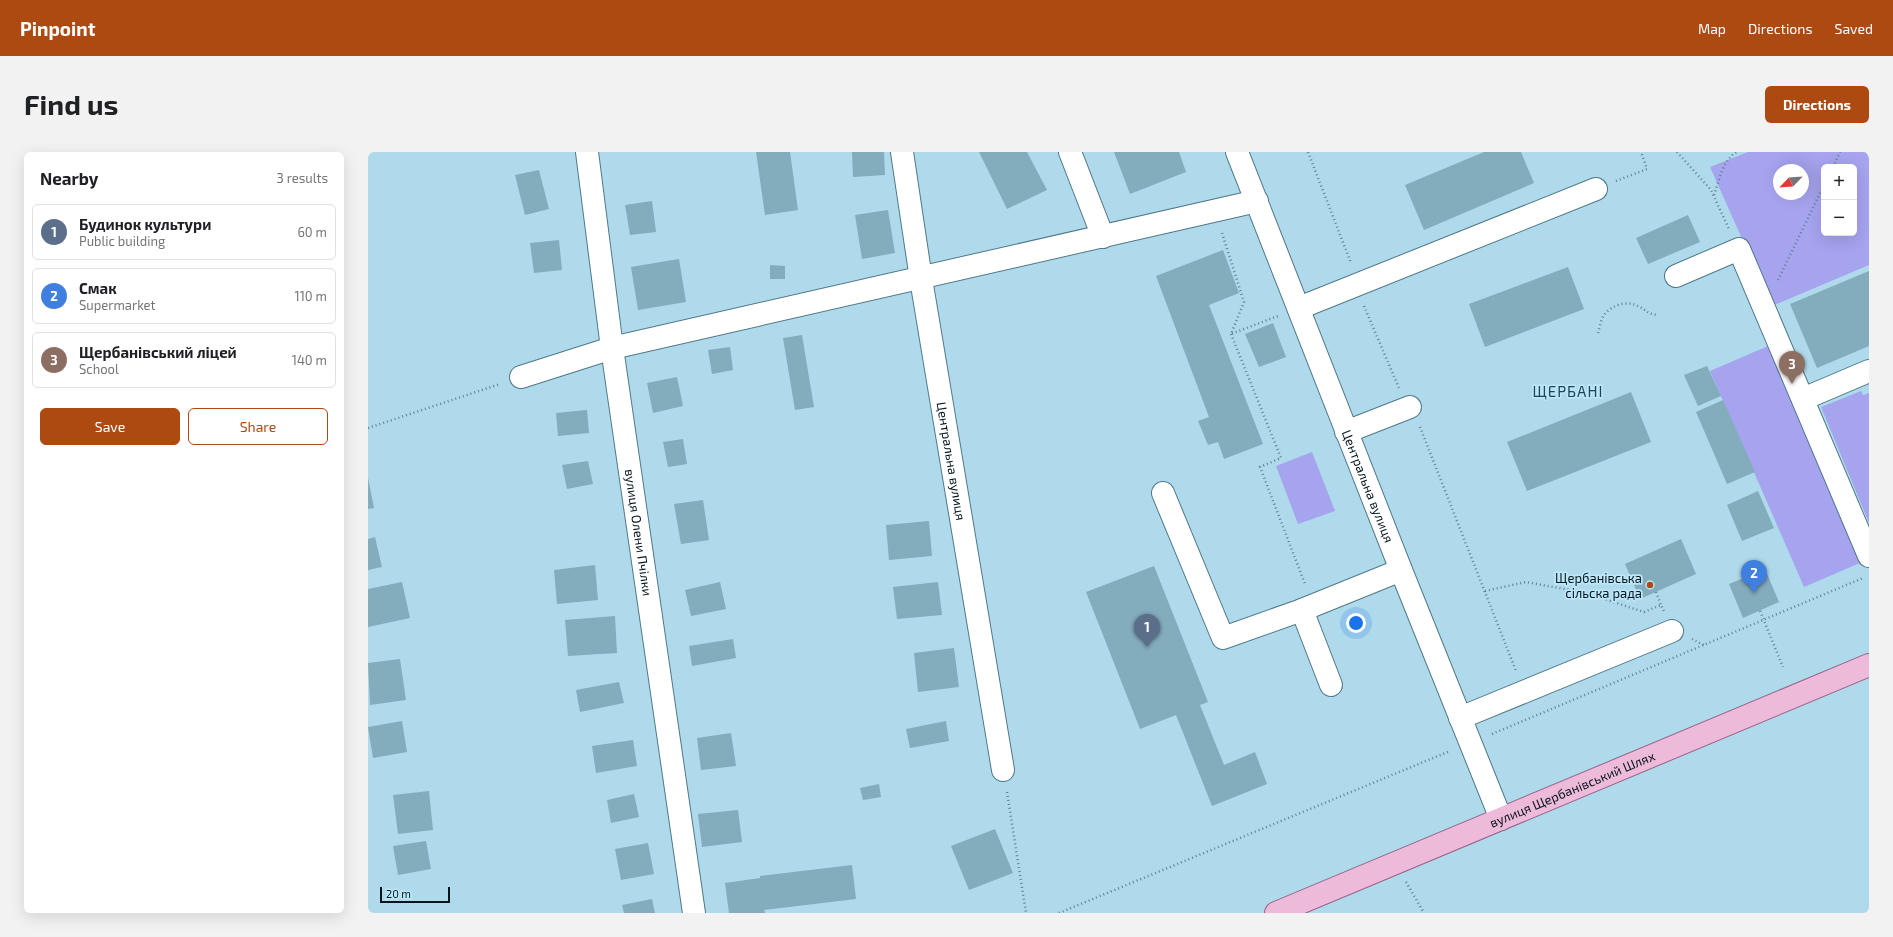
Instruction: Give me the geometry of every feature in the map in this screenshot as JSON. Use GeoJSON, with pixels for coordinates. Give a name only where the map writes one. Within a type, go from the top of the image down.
{"type":"FeatureCollection","features":[{"type":"Feature","properties":{"kind":"main road","name":"вулиця Щербанівський Шлях"},"geometry":{"type":"LineString","coordinates":[[1276,913],[1869,665]]}},
{"type":"Feature","properties":{"kind":"street","name":"вулиця Олени Пчілки"},"geometry":{"type":"LineString","coordinates":[[588,152],[612,348],[694,913]]}},
{"type":"Feature","properties":{"kind":"street","name":"Центральна вулиця"},"geometry":{"type":"LineString","coordinates":[[902,152],[921,279],[1003,770]]}},
{"type":"Feature","properties":{"kind":"street"},"geometry":{"type":"LineString","coordinates":[[1070,152],[1103,237]]}},
{"type":"Feature","properties":{"kind":"street","name":"Центральна вулиця"},"geometry":{"type":"LineString","coordinates":[[1237,152],[1346,432],[1502,819]]}},
{"type":"Feature","properties":{"kind":"street"},"geometry":{"type":"LineString","coordinates":[[1299,308],[1596,189]]}},
{"type":"Feature","properties":{"kind":"street"},"geometry":{"type":"LineString","coordinates":[[521,377],[612,348],[921,279],[1257,201]]}},
{"type":"Feature","properties":{"kind":"street"},"geometry":{"type":"LineString","coordinates":[[1676,276],[1739,249],[1869,556]]}},
{"type":"Feature","properties":{"kind":"street"},"geometry":{"type":"LineString","coordinates":[[1803,399],[1869,371]]}},
{"type":"Feature","properties":{"kind":"street"},"geometry":{"type":"LineString","coordinates":[[1346,432],[1410,407]]}},
{"type":"Feature","properties":{"kind":"street"},"geometry":{"type":"LineString","coordinates":[[1163,493],[1223,638],[1308,607],[1401,570]]}},
{"type":"Feature","properties":{"kind":"street"},"geometry":{"type":"LineString","coordinates":[[1308,607],[1331,685]]}},
{"type":"Feature","properties":{"kind":"street"},"geometry":{"type":"LineString","coordinates":[[1460,718],[1672,631]]}},
{"type":"Feature","properties":{"kind":"path"},"geometry":{"type":"LineString","coordinates":[[1596,189],[1647,169],[1641,152]]}},
{"type":"Feature","properties":{"kind":"path"},"geometry":{"type":"LineString","coordinates":[[1677,152],[1714,195],[1739,249]]}},
{"type":"Feature","properties":{"kind":"path"},"geometry":{"type":"LineString","coordinates":[[1714,195],[1722,172],[1731,155],[1737,152]]}},
{"type":"Feature","properties":{"kind":"path"},"geometry":{"type":"LineString","coordinates":[[1834,164],[1840,152]]}},
{"type":"Feature","properties":{"kind":"path"},"geometry":{"type":"LineString","coordinates":[[1764,308],[1821,191]]}},
{"type":"Feature","properties":{"kind":"path"},"geometry":{"type":"LineString","coordinates":[[1215,211],[1244,302],[1231,334],[1281,458],[1260,467],[1308,607]]}},
{"type":"Feature","properties":{"kind":"path"},"geometry":{"type":"LineString","coordinates":[[1598,333],[1603,316],[1614,306],[1630,303],[1639,306],[1647,313],[1658,315]]}},
{"type":"Feature","properties":{"kind":"path"},"geometry":{"type":"LineString","coordinates":[[1231,334],[1299,308]]}},
{"type":"Feature","properties":{"kind":"path"},"geometry":{"type":"LineString","coordinates":[[368,428],[521,377]]}},
{"type":"Feature","properties":{"kind":"path"},"geometry":{"type":"LineString","coordinates":[[1485,591],[1526,582],[1586,592],[1644,612]]}},
{"type":"Feature","properties":{"kind":"path"},"geometry":{"type":"LineString","coordinates":[[1656,592],[1661,605]]}},
{"type":"Feature","properties":{"kind":"path"},"geometry":{"type":"LineString","coordinates":[[1760,610],[1783,667]]}},
{"type":"Feature","properties":{"kind":"path"},"geometry":{"type":"LineString","coordinates":[[1003,770],[1026,913]]}},
{"type":"Feature","properties":{"kind":"path"},"geometry":{"type":"LineString","coordinates":[[1394,864],[1424,913]]}},
{"type":"Feature","properties":{"kind":"shaded area"},"geometry":{"type":"Polygon","coordinates":[[[1748,152],[1866,152],[1869,159],[1869,265],[1772,306],[1710,167],[1748,152]]]}},
{"type":"Feature","properties":{"kind":"shaded area"},"geometry":{"type":"Polygon","coordinates":[[[1692,330],[1710,371],[1768,346],[1860,563],[1804,587],[1692,330]]]}},
{"type":"Feature","properties":{"kind":"shaded area"},"geometry":{"type":"Polygon","coordinates":[[[1861,391],[1863,395],[1869,393],[1869,523],[1821,407],[1861,391]]]}},
{"type":"Feature","properties":{"kind":"shaded area"},"geometry":{"type":"Polygon","coordinates":[[[1312,452],[1335,511],[1298,524],[1276,466],[1312,452]]]}},
{"type":"Feature","properties":{"kind":"building"},"geometry":{"type":"Polygon","coordinates":[[[756,152],[790,152],[798,210],[765,215],[756,152]]]}},
{"type":"Feature","properties":{"kind":"building"},"geometry":{"type":"Polygon","coordinates":[[[852,152],[884,152],[885,175],[853,177],[852,152]]]}},
{"type":"Feature","properties":{"kind":"building"},"geometry":{"type":"Polygon","coordinates":[[[979,152],[1027,152],[1047,190],[1007,209],[979,152]]]}},
{"type":"Feature","properties":{"kind":"building"},"geometry":{"type":"Polygon","coordinates":[[[1114,152],[1179,152],[1186,172],[1130,194],[1114,152]]]}},
{"type":"Feature","properties":{"kind":"building"},"geometry":{"type":"Polygon","coordinates":[[[1484,152],[1521,152],[1534,183],[1424,230],[1405,185],[1484,152]]]}},
{"type":"Feature","properties":{"kind":"building"},"geometry":{"type":"Polygon","coordinates":[[[539,170],[549,209],[525,215],[515,175],[539,170]]]}},
{"type":"Feature","properties":{"kind":"building"},"geometry":{"type":"Polygon","coordinates":[[[652,201],[656,232],[630,235],[625,205],[652,201]]]}},
{"type":"Feature","properties":{"kind":"building"},"geometry":{"type":"Polygon","coordinates":[[[888,210],[895,253],[862,259],[855,215],[888,210]]]}},
{"type":"Feature","properties":{"kind":"building"},"geometry":{"type":"Polygon","coordinates":[[[1688,215],[1700,242],[1648,264],[1636,238],[1688,215]]]}},
{"type":"Feature","properties":{"kind":"building"},"geometry":{"type":"Polygon","coordinates":[[[559,240],[562,270],[534,273],[530,243],[559,240]]]}},
{"type":"Feature","properties":{"kind":"building"},"geometry":{"type":"Polygon","coordinates":[[[1223,250],[1239,293],[1209,305],[1263,444],[1224,459],[1218,442],[1208,445],[1198,421],[1209,417],[1156,276],[1223,250]]]}},
{"type":"Feature","properties":{"kind":"building"},"geometry":{"type":"Polygon","coordinates":[[[679,259],[686,302],[638,310],[631,267],[679,259]]]}},
{"type":"Feature","properties":{"kind":"building"},"geometry":{"type":"Polygon","coordinates":[[[770,265],[785,266],[785,279],[770,279],[770,265]]]}},
{"type":"Feature","properties":{"kind":"building"},"geometry":{"type":"Polygon","coordinates":[[[1568,267],[1584,309],[1485,347],[1469,304],[1568,267]]]}},
{"type":"Feature","properties":{"kind":"building"},"geometry":{"type":"Polygon","coordinates":[[[1869,271],[1869,346],[1817,368],[1790,304],[1869,271]]]}},
{"type":"Feature","properties":{"kind":"building"},"geometry":{"type":"Polygon","coordinates":[[[1273,323],[1286,357],[1259,367],[1245,334],[1273,323]]]}},
{"type":"Feature","properties":{"kind":"building"},"geometry":{"type":"Polygon","coordinates":[[[802,335],[814,407],[795,410],[783,338],[802,335]]]}},
{"type":"Feature","properties":{"kind":"building"},"geometry":{"type":"Polygon","coordinates":[[[730,347],[733,370],[712,374],[708,350],[730,347]]]}},
{"type":"Feature","properties":{"kind":"building"},"geometry":{"type":"Polygon","coordinates":[[[1707,366],[1721,396],[1698,406],[1684,375],[1707,366]]]}},
{"type":"Feature","properties":{"kind":"building"},"geometry":{"type":"Polygon","coordinates":[[[677,377],[683,406],[653,413],[647,383],[677,377]]]}},
{"type":"Feature","properties":{"kind":"building"},"geometry":{"type":"Polygon","coordinates":[[[1631,392],[1651,442],[1527,491],[1507,442],[1631,392]]]}},
{"type":"Feature","properties":{"kind":"building"},"geometry":{"type":"Polygon","coordinates":[[[1723,400],[1755,472],[1727,484],[1696,412],[1723,400]]]}},
{"type":"Feature","properties":{"kind":"building"},"geometry":{"type":"Polygon","coordinates":[[[587,410],[589,433],[558,436],[556,413],[587,410]]]}},
{"type":"Feature","properties":{"kind":"building"},"geometry":{"type":"Polygon","coordinates":[[[683,439],[687,464],[668,467],[663,442],[683,439]]]}},
{"type":"Feature","properties":{"kind":"building"},"geometry":{"type":"Polygon","coordinates":[[[588,461],[593,484],[567,489],[562,465],[588,461]]]}},
{"type":"Feature","properties":{"kind":"building"},"geometry":{"type":"Polygon","coordinates":[[[368,478],[374,508],[368,509],[368,478]]]}},
{"type":"Feature","properties":{"kind":"building"},"geometry":{"type":"Polygon","coordinates":[[[1758,491],[1774,528],[1742,541],[1727,505],[1758,491]]]}},
{"type":"Feature","properties":{"kind":"building"},"geometry":{"type":"Polygon","coordinates":[[[703,500],[709,540],[681,544],[674,504],[703,500]]]}},
{"type":"Feature","properties":{"kind":"building"},"geometry":{"type":"Polygon","coordinates":[[[929,521],[932,556],[889,560],[886,525],[929,521]]]}},
{"type":"Feature","properties":{"kind":"building"},"geometry":{"type":"Polygon","coordinates":[[[375,537],[382,567],[368,570],[368,539],[375,537]]]}},
{"type":"Feature","properties":{"kind":"building"},"geometry":{"type":"Polygon","coordinates":[[[1681,539],[1696,574],[1640,599],[1625,564],[1681,539]]]}},
{"type":"Feature","properties":{"kind":"building"},"geometry":{"type":"Polygon","coordinates":[[[595,565],[598,600],[557,604],[554,570],[595,565]]]}},
{"type":"Feature","properties":{"kind":"building"},"geometry":{"type":"Polygon","coordinates":[[[1154,566],[1208,702],[1200,705],[1224,765],[1255,752],[1267,784],[1212,806],[1176,715],[1140,729],[1086,592],[1154,566]]]}},
{"type":"Feature","properties":{"kind":"building"},"geometry":{"type":"Polygon","coordinates":[[[1765,569],[1779,602],[1743,618],[1729,584],[1765,569]]]}},
{"type":"Feature","properties":{"kind":"building"},"geometry":{"type":"Polygon","coordinates":[[[402,582],[410,618],[368,627],[368,589],[402,582]]]}},
{"type":"Feature","properties":{"kind":"building"},"geometry":{"type":"Polygon","coordinates":[[[720,582],[726,609],[691,616],[685,590],[720,582]]]}},
{"type":"Feature","properties":{"kind":"building"},"geometry":{"type":"Polygon","coordinates":[[[938,582],[942,615],[897,619],[893,587],[938,582]]]}},
{"type":"Feature","properties":{"kind":"building"},"geometry":{"type":"Polygon","coordinates":[[[615,616],[617,653],[568,656],[565,620],[615,616]]]}},
{"type":"Feature","properties":{"kind":"building"},"geometry":{"type":"Polygon","coordinates":[[[733,639],[736,658],[692,666],[689,646],[733,639]]]}},
{"type":"Feature","properties":{"kind":"building"},"geometry":{"type":"Polygon","coordinates":[[[954,648],[959,687],[918,692],[914,653],[954,648]]]}},
{"type":"Feature","properties":{"kind":"building"},"geometry":{"type":"Polygon","coordinates":[[[400,659],[406,700],[370,705],[368,663],[400,659]]]}},
{"type":"Feature","properties":{"kind":"building"},"geometry":{"type":"Polygon","coordinates":[[[619,682],[624,703],[580,712],[576,690],[619,682]]]}},
{"type":"Feature","properties":{"kind":"building"},"geometry":{"type":"Polygon","coordinates":[[[402,721],[407,752],[373,758],[368,727],[402,721]]]}},
{"type":"Feature","properties":{"kind":"building"},"geometry":{"type":"Polygon","coordinates":[[[946,721],[949,741],[910,748],[906,729],[946,721]]]}},
{"type":"Feature","properties":{"kind":"building"},"geometry":{"type":"Polygon","coordinates":[[[731,733],[736,766],[701,770],[697,738],[731,733]]]}},
{"type":"Feature","properties":{"kind":"building"},"geometry":{"type":"Polygon","coordinates":[[[633,740],[637,766],[596,773],[592,746],[633,740]]]}},
{"type":"Feature","properties":{"kind":"building"},"geometry":{"type":"Polygon","coordinates":[[[879,784],[881,797],[863,800],[860,788],[879,784]]]}},
{"type":"Feature","properties":{"kind":"building"},"geometry":{"type":"Polygon","coordinates":[[[429,791],[433,830],[398,834],[393,795],[429,791]]]}},
{"type":"Feature","properties":{"kind":"building"},"geometry":{"type":"Polygon","coordinates":[[[634,794],[639,817],[611,823],[607,800],[634,794]]]}},
{"type":"Feature","properties":{"kind":"building"},"geometry":{"type":"Polygon","coordinates":[[[738,810],[742,842],[702,847],[698,814],[738,810]]]}},
{"type":"Feature","properties":{"kind":"building"},"geometry":{"type":"Polygon","coordinates":[[[995,829],[1013,873],[969,890],[951,846],[995,829]]]}},
{"type":"Feature","properties":{"kind":"building"},"geometry":{"type":"Polygon","coordinates":[[[426,841],[431,869],[398,875],[393,846],[426,841]]]}},
{"type":"Feature","properties":{"kind":"building"},"geometry":{"type":"Polygon","coordinates":[[[648,843],[654,874],[621,880],[615,849],[648,843]]]}},
{"type":"Feature","properties":{"kind":"building"},"geometry":{"type":"Polygon","coordinates":[[[852,865],[856,899],[764,910],[765,913],[729,913],[725,883],[760,878],[760,876],[852,865]]]}},
{"type":"Feature","properties":{"kind":"building"},"geometry":{"type":"Polygon","coordinates":[[[652,899],[655,913],[624,913],[622,905],[652,899]]]}},
{"type":"Feature","properties":{"kind":"place","name":"Щербанівський ліцей"},"geometry":{"type":"Point","coordinates":[1792,384]}},
{"type":"Feature","properties":{"kind":"place","name":"Щербанівська сільска рада"},"geometry":{"type":"Point","coordinates":[1650,585]}},
{"type":"Feature","properties":{"kind":"place","name":"Смак"},"geometry":{"type":"Point","coordinates":[1754,593]}},
{"type":"Feature","properties":{"kind":"place","name":"Будинок культури"},"geometry":{"type":"Point","coordinates":[1147,647]}},
{"type":"Feature","properties":{"kind":"district","name":"ЩЕРБАНІ"},"geometry":{"type":"Point","coordinates":[1568,391]}}]}
